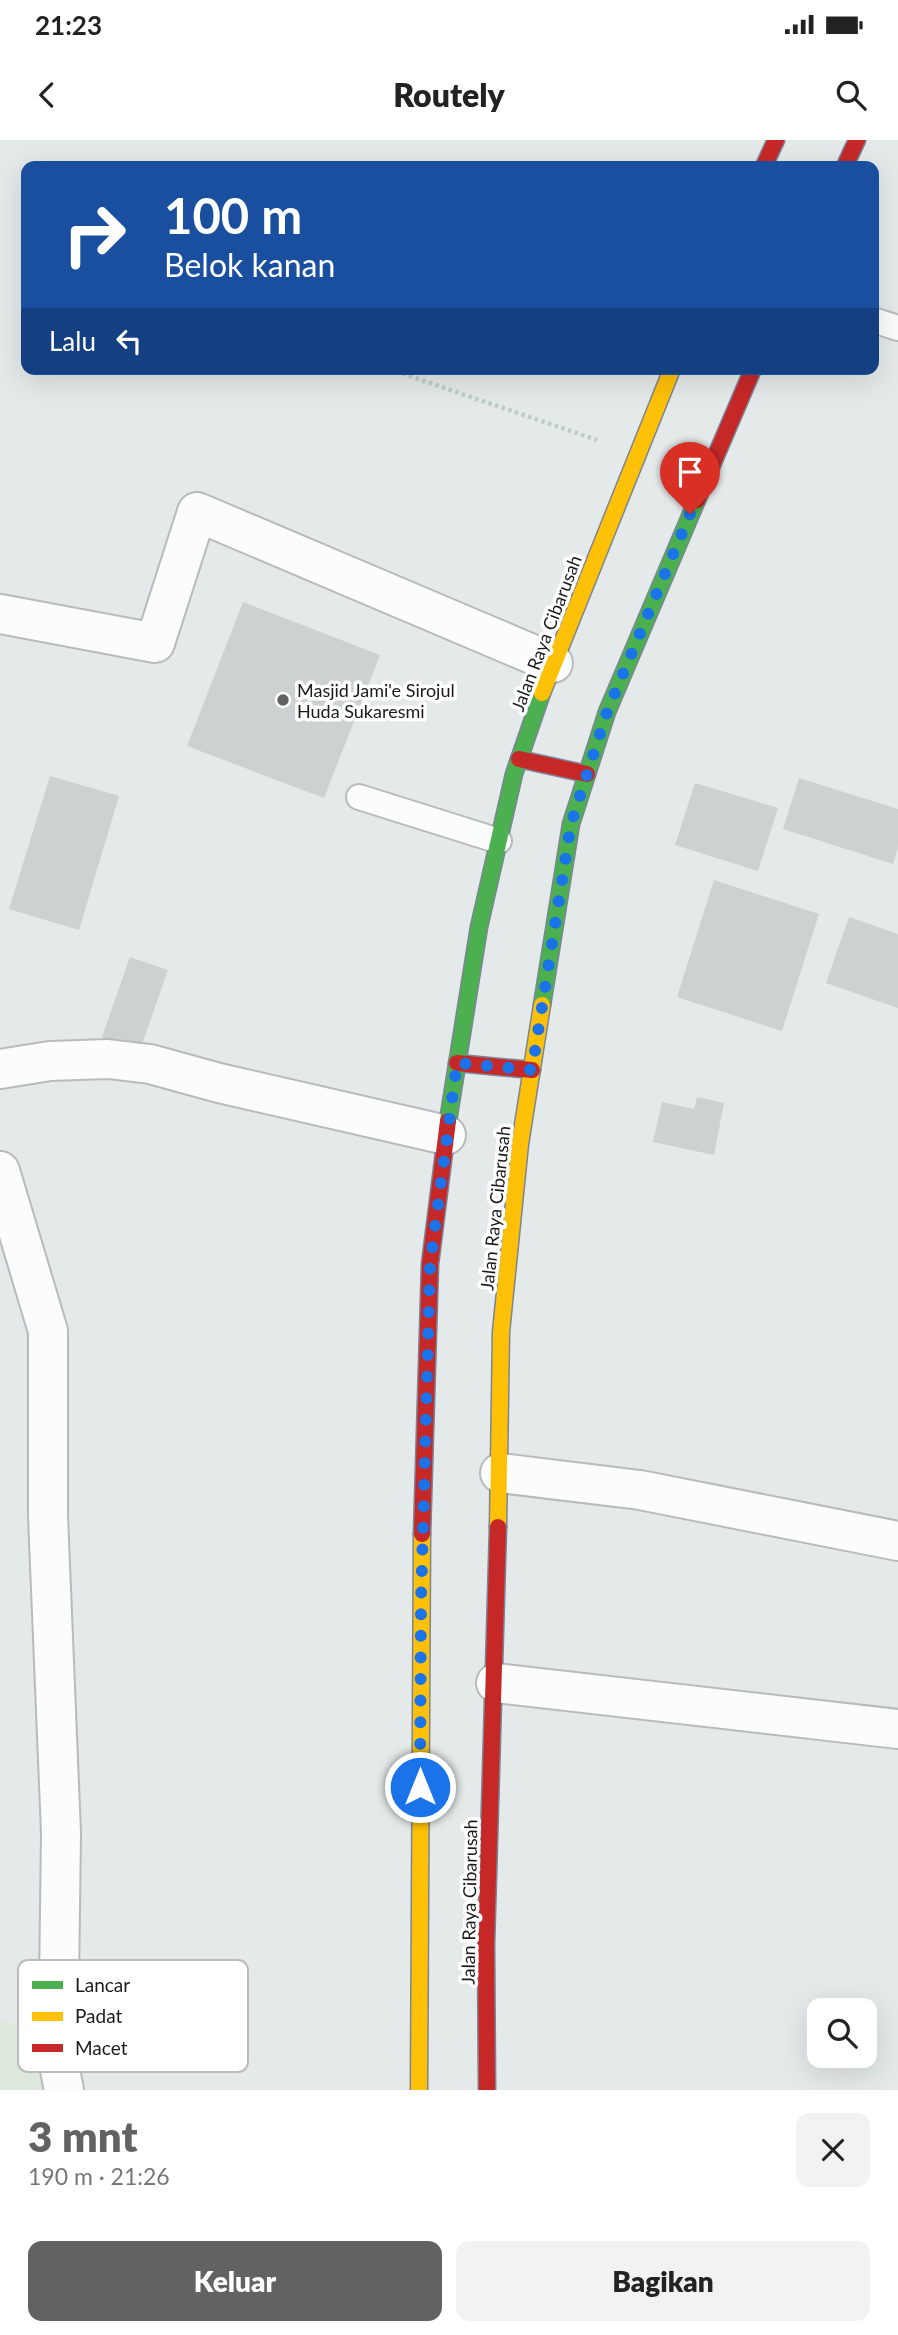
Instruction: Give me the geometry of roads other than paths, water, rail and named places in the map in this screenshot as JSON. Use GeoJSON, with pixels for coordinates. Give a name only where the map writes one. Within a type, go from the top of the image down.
{"type":"FeatureCollection","features":[{"type":"Feature","properties":{"kind":"street"},"geometry":{"type":"LineString","coordinates":[[766,161],[776,140]]}},
{"type":"Feature","properties":{"kind":"street"},"geometry":{"type":"LineString","coordinates":[[847,161],[857,140]]}},
{"type":"Feature","properties":{"kind":"street","name":"Jalan Raya Cibarusah"},"geometry":{"type":"LineString","coordinates":[[419,2090],[421,1602],[425,1409],[430,1264],[446,1136],[479,927],[519,759],[553,663],[670,375]]}},
{"type":"Feature","properties":{"kind":"street","name":"Jalan Raya Cibarusah"},"geometry":{"type":"LineString","coordinates":[[486,2090],[486,1945],[496,1684],[505,1272],[532,1070],[571,824],[607,712],[750,375]]}},
{"type":"Feature","properties":{"kind":"street"},"geometry":{"type":"LineString","coordinates":[[0,614],[155,643],[197,512],[553,663]]}},
{"type":"Feature","properties":{"kind":"street"},"geometry":{"type":"LineString","coordinates":[[519,759],[587,774]]}},
{"type":"Feature","properties":{"kind":"street"},"geometry":{"type":"LineString","coordinates":[[0,1069],[50,1061],[107,1059],[150,1064],[446,1136]]}},
{"type":"Feature","properties":{"kind":"street"},"geometry":{"type":"LineString","coordinates":[[457,1063],[532,1070]]}},
{"type":"Feature","properties":{"kind":"street"},"geometry":{"type":"LineString","coordinates":[[0,1171],[48,1331],[48,1516],[61,1833],[59,1960]]}},
{"type":"Feature","properties":{"kind":"street"},"geometry":{"type":"LineString","coordinates":[[500,1473],[640,1490],[898,1541]]}},
{"type":"Feature","properties":{"kind":"street"},"geometry":{"type":"LineString","coordinates":[[496,1684],[898,1728]]}},
{"type":"Feature","properties":{"kind":"street"},"geometry":{"type":"LineString","coordinates":[[60,2072],[64,2090]]}},
{"type":"Feature","properties":{"kind":"lane"},"geometry":{"type":"LineString","coordinates":[[879,322],[898,328]]}},
{"type":"Feature","properties":{"kind":"lane"},"geometry":{"type":"LineString","coordinates":[[359,797],[499,841]]}},
{"type":"Feature","properties":{"kind":"place","name":"Masjid Jami'e Sirojul Huda Sukaresmi"},"geometry":{"type":"Point","coordinates":[283,700]}}]}
